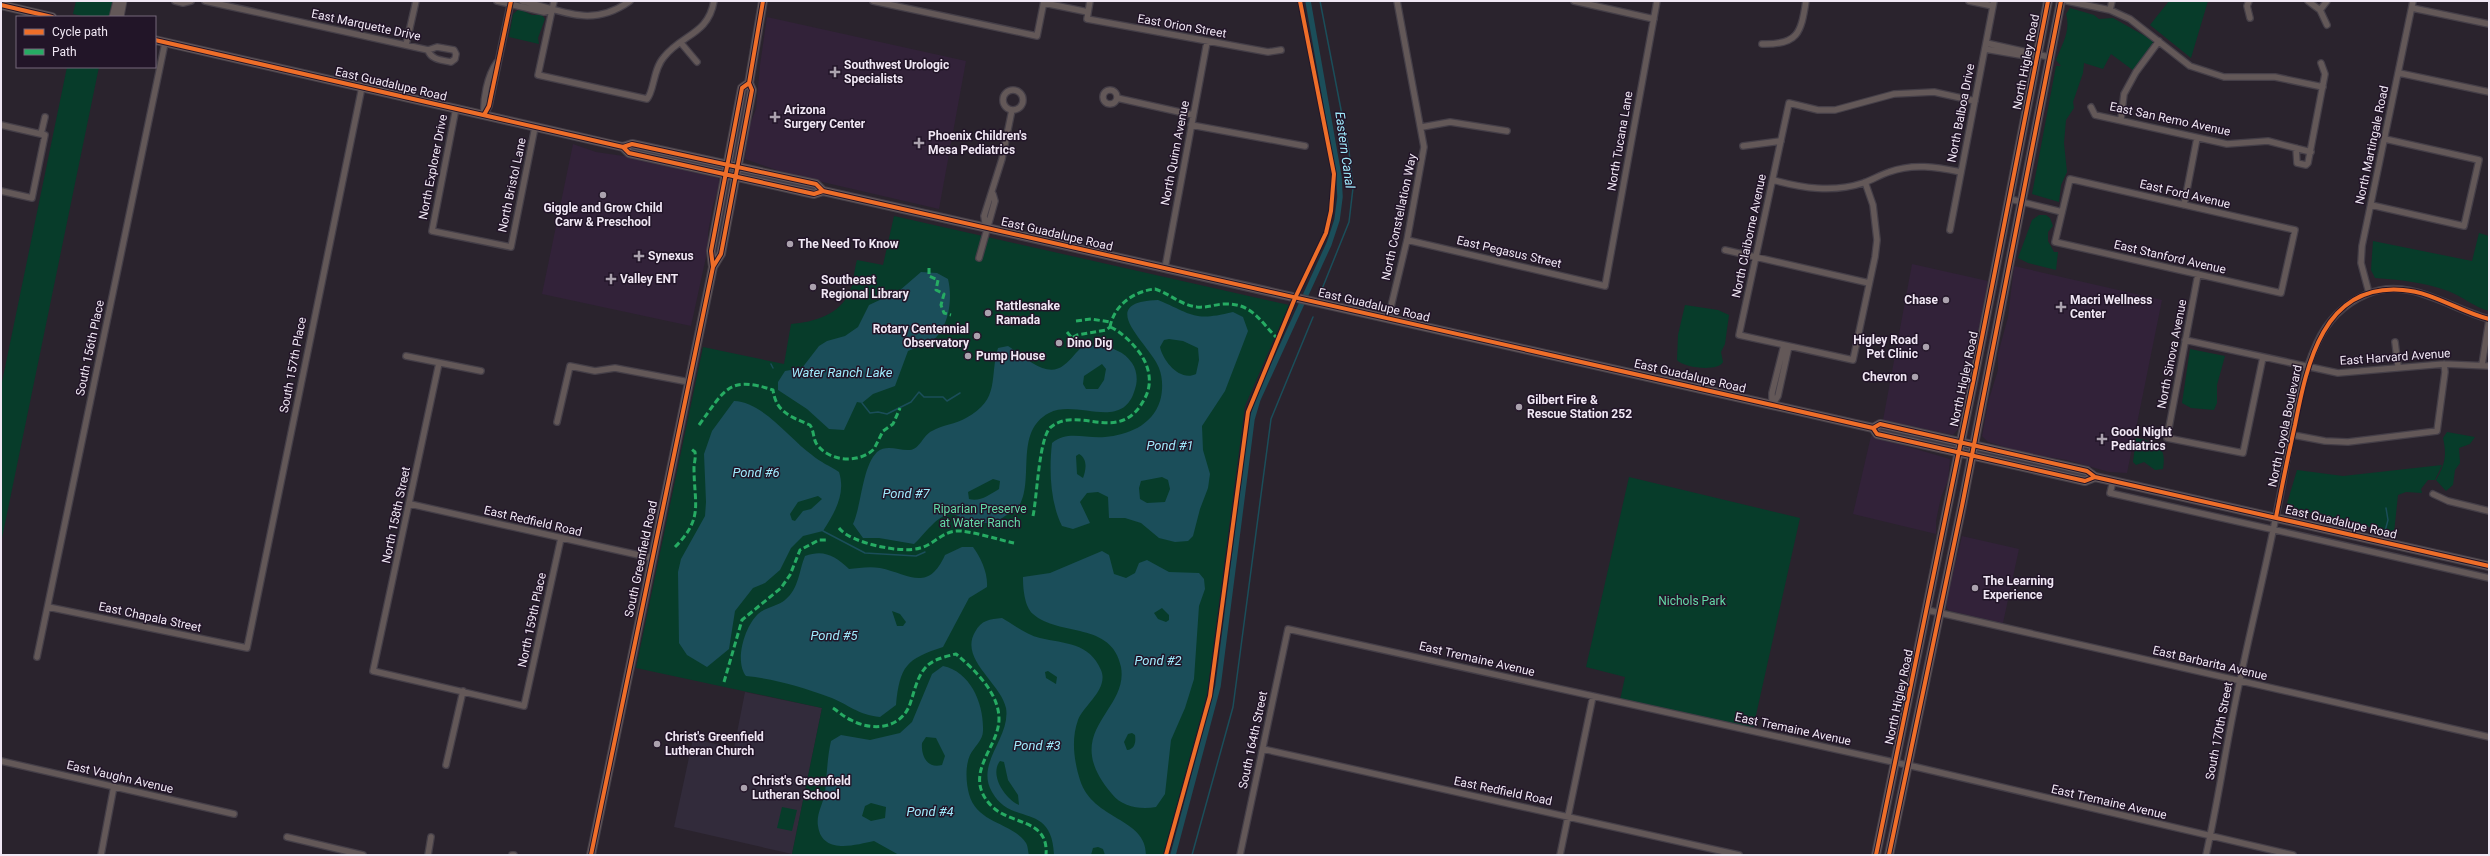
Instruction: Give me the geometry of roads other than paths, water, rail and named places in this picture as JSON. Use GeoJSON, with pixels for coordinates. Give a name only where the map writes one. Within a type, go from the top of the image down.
{"type":"FeatureCollection","features":[{"type":"Feature","properties":{"kind":"main road"},"geometry":{"type":"LineString","coordinates":[[713,267],[716,252],[713,243],[728,170],[742,88],[749,83],[763,1]]}},
{"type":"Feature","properties":{"kind":"main road","name":"North Higley Road"},"geometry":{"type":"LineString","coordinates":[[1876,855],[1993,288],[2048,1]]}},
{"type":"Feature","properties":{"kind":"main road","name":"North Higley Road"},"geometry":{"type":"LineString","coordinates":[[1889,855],[1972,456],[2060,1]]}},
{"type":"Feature","properties":{"kind":"main road"},"geometry":{"type":"LineString","coordinates":[[1,6],[47,16]]}},
{"type":"Feature","properties":{"kind":"main road","name":"East Guadalupe Road"},"geometry":{"type":"LineString","coordinates":[[156,40],[623,147],[629,152],[738,172],[816,184],[823,191],[1873,428],[1880,424],[1961,442],[2087,471],[2095,477],[2489,566]]}},
{"type":"Feature","properties":{"kind":"main road","name":"South Greenfield Road"},"geometry":{"type":"LineString","coordinates":[[591,855],[713,267],[721,254],[738,172],[752,90],[749,83]]}},
{"type":"Feature","properties":{"kind":"main road"},"geometry":{"type":"LineString","coordinates":[[1993,288],[2005,290]]}},
{"type":"Feature","properties":{"kind":"main road","name":"East Guadalupe Road"},"geometry":{"type":"LineString","coordinates":[[1873,428],[1877,434],[2085,481],[2095,477]]}},
{"type":"Feature","properties":{"kind":"street"},"geometry":{"type":"LineString","coordinates":[[113,16],[117,1]]}},
{"type":"Feature","properties":{"kind":"street"},"geometry":{"type":"LineString","coordinates":[[120,16],[123,1]]}},
{"type":"Feature","properties":{"kind":"street"},"geometry":{"type":"LineString","coordinates":[[175,1],[183,3],[191,1]]}},
{"type":"Feature","properties":{"kind":"street","name":"East Marquette Drive"},"geometry":{"type":"LineString","coordinates":[[205,1],[232,4],[428,50]]}},
{"type":"Feature","properties":{"kind":"street"},"geometry":{"type":"LineString","coordinates":[[406,46],[416,1]]}},
{"type":"Feature","properties":{"kind":"street"},"geometry":{"type":"LineString","coordinates":[[497,1],[511,3],[544,12],[552,10]]}},
{"type":"Feature","properties":{"kind":"street"},"geometry":{"type":"LineString","coordinates":[[522,1],[575,15],[596,16],[618,9],[630,1]]}},
{"type":"Feature","properties":{"kind":"street"},"geometry":{"type":"LineString","coordinates":[[554,1],[538,75],[647,99],[660,62],[669,52],[705,23],[711,13],[714,1]]}},
{"type":"Feature","properties":{"kind":"street"},"geometry":{"type":"LineString","coordinates":[[873,1],[1037,36],[1044,2],[1088,12],[1090,1]]}},
{"type":"Feature","properties":{"kind":"street","name":"North Constellation Way"},"geometry":{"type":"LineString","coordinates":[[1388,319],[1407,240],[1424,147],[1422,127],[1397,1]]}},
{"type":"Feature","properties":{"kind":"street"},"geometry":{"type":"LineString","coordinates":[[1574,1],[1654,19]]}},
{"type":"Feature","properties":{"kind":"street","name":"North Tucana Lane"},"geometry":{"type":"LineString","coordinates":[[1605,286],[1657,1]]}},
{"type":"Feature","properties":{"kind":"street"},"geometry":{"type":"LineString","coordinates":[[1762,44],[1783,44],[1798,33],[1806,1]]}},
{"type":"Feature","properties":{"kind":"street"},"geometry":{"type":"LineString","coordinates":[[1969,1],[1994,4]]}},
{"type":"Feature","properties":{"kind":"street"},"geometry":{"type":"LineString","coordinates":[[2067,1],[2110,10],[2130,19],[2190,66],[2224,77],[2276,77],[2323,87]]}},
{"type":"Feature","properties":{"kind":"street"},"geometry":{"type":"LineString","coordinates":[[2110,10],[2112,1]]}},
{"type":"Feature","properties":{"kind":"street"},"geometry":{"type":"LineString","coordinates":[[2248,1],[2250,18]]}},
{"type":"Feature","properties":{"kind":"street"},"geometry":{"type":"LineString","coordinates":[[2308,1],[2320,10],[2327,25]]}},
{"type":"Feature","properties":{"kind":"street"},"geometry":{"type":"LineString","coordinates":[[2320,10],[2327,1]]}},
{"type":"Feature","properties":{"kind":"street","name":"North Martingale Road"},"geometry":{"type":"LineString","coordinates":[[2369,293],[2361,263],[2362,246],[2386,138],[2413,1]]}},
{"type":"Feature","properties":{"kind":"street"},"geometry":{"type":"LineString","coordinates":[[484,115],[484,105],[492,69],[497,62],[511,3]]}},
{"type":"Feature","properties":{"kind":"street","name":"North Balboa Drive"},"geometry":{"type":"LineString","coordinates":[[1950,230],[1994,4]]}},
{"type":"Feature","properties":{"kind":"street"},"geometry":{"type":"LineString","coordinates":[[2412,8],[2489,24]]}},
{"type":"Feature","properties":{"kind":"street","name":"East Orion Street"},"geometry":{"type":"LineString","coordinates":[[1088,12],[1087,20],[1268,52],[1281,50]]}},
{"type":"Feature","properties":{"kind":"street"},"geometry":{"type":"LineString","coordinates":[[2121,120],[2124,94],[2136,72],[2159,41]]}},
{"type":"Feature","properties":{"kind":"street","name":"North Quinn Avenue"},"geometry":{"type":"LineString","coordinates":[[1165,268],[1207,42]]}},
{"type":"Feature","properties":{"kind":"street","name":"South 156th Place"},"geometry":{"type":"LineString","coordinates":[[37,657],[165,43]]}},
{"type":"Feature","properties":{"kind":"street"},"geometry":{"type":"LineString","coordinates":[[681,43],[697,62]]}},
{"type":"Feature","properties":{"kind":"street"},"geometry":{"type":"LineString","coordinates":[[1986,46],[2026,56],[2038,55],[2050,57]]}},
{"type":"Feature","properties":{"kind":"street"},"geometry":{"type":"LineString","coordinates":[[2296,148],[2295,158],[2301,165],[2308,163],[2325,74],[2321,63]]}},
{"type":"Feature","properties":{"kind":"street"},"geometry":{"type":"LineString","coordinates":[[2399,73],[2489,92]]}},
{"type":"Feature","properties":{"kind":"street","name":"South 157th Place"},"geometry":{"type":"LineString","coordinates":[[247,648],[362,87]]}},
{"type":"Feature","properties":{"kind":"street","name":"North Claiborne Avenue"},"geometry":{"type":"LineString","coordinates":[[1786,345],[1739,335],[1789,104],[1818,110],[1835,110],[1894,94],[1934,92],[1975,101]]}},
{"type":"Feature","properties":{"kind":"street"},"geometry":{"type":"LineString","coordinates":[[1118,98],[1193,115]]}},
{"type":"Feature","properties":{"kind":"street","name":"East San Remo Avenue"},"geometry":{"type":"LineString","coordinates":[[2091,107],[2095,115],[2197,138],[2227,144],[2268,142],[2310,152]]}},
{"type":"Feature","properties":{"kind":"street","name":"North Explorer Drive"},"geometry":{"type":"LineString","coordinates":[[456,108],[432,230],[511,247]]}},
{"type":"Feature","properties":{"kind":"street"},"geometry":{"type":"LineString","coordinates":[[979,258],[986,228],[991,219],[995,201],[993,194],[1012,110]]}},
{"type":"Feature","properties":{"kind":"street"},"geometry":{"type":"LineString","coordinates":[[1,192],[32,198],[45,117]]}},
{"type":"Feature","properties":{"kind":"street"},"geometry":{"type":"LineString","coordinates":[[1422,127],[1450,122],[1507,131]]}},
{"type":"Feature","properties":{"kind":"street"},"geometry":{"type":"LineString","coordinates":[[1,125],[43,134]]}},
{"type":"Feature","properties":{"kind":"street"},"geometry":{"type":"LineString","coordinates":[[1191,125],[1305,146]]}},
{"type":"Feature","properties":{"kind":"street","name":"North Bristol Lane"},"geometry":{"type":"LineString","coordinates":[[511,247],[536,127]]}},
{"type":"Feature","properties":{"kind":"street"},"geometry":{"type":"LineString","coordinates":[[2184,205],[2197,138]]}},
{"type":"Feature","properties":{"kind":"street"},"geometry":{"type":"LineString","coordinates":[[2371,205],[2464,226],[2479,160],[2386,138]]}},
{"type":"Feature","properties":{"kind":"street"},"geometry":{"type":"LineString","coordinates":[[1743,146],[1781,141]]}},
{"type":"Feature","properties":{"kind":"street"},"geometry":{"type":"LineString","coordinates":[[1773,180],[1816,188],[1840,188],[1866,182],[1906,168],[1938,167],[1961,172]]}},
{"type":"Feature","properties":{"kind":"street","name":"East Ford Avenue"},"geometry":{"type":"LineString","coordinates":[[2062,212],[2070,179],[2295,230],[2281,293]]}},
{"type":"Feature","properties":{"kind":"street"},"geometry":{"type":"LineString","coordinates":[[1772,405],[1772,393],[1786,345],[1853,360],[1877,240],[1873,206],[1866,182]]}},
{"type":"Feature","properties":{"kind":"street"},"geometry":{"type":"LineString","coordinates":[[2010,200],[2062,212]]}},
{"type":"Feature","properties":{"kind":"street","name":"East Stanford Avenue"},"geometry":{"type":"LineString","coordinates":[[2062,212],[2055,242],[2281,293]]}},
{"type":"Feature","properties":{"kind":"street","name":"East Pegasus Street"},"geometry":{"type":"LineString","coordinates":[[1407,240],[1605,286]]}},
{"type":"Feature","properties":{"kind":"street"},"geometry":{"type":"LineString","coordinates":[[1725,250],[1869,284]]}},
{"type":"Feature","properties":{"kind":"street","name":"North Sinova Avenue"},"geometry":{"type":"LineString","coordinates":[[2198,274],[2167,438],[2243,453],[2263,357]]}},
{"type":"Feature","properties":{"kind":"street","name":"North Loyola Boulevard"},"geometry":{"type":"LineString","coordinates":[[2276,517],[2308,367],[2317,343],[2332,319],[2346,306],[2369,293],[2392,289],[2418,292],[2465,312],[2489,319]]}},
{"type":"Feature","properties":{"kind":"street"},"geometry":{"type":"LineString","coordinates":[[2482,365],[2489,319]]}},
{"type":"Feature","properties":{"kind":"street","name":"East Harvard Avenue"},"geometry":{"type":"LineString","coordinates":[[2185,340],[2338,373],[2398,366],[2444,364],[2489,366]]}},
{"type":"Feature","properties":{"kind":"street"},"geometry":{"type":"LineString","coordinates":[[2395,342],[2398,366]]}},
{"type":"Feature","properties":{"kind":"street"},"geometry":{"type":"LineString","coordinates":[[406,356],[481,371]]}},
{"type":"Feature","properties":{"kind":"street","name":"North 158th Street"},"geometry":{"type":"LineString","coordinates":[[439,362],[374,671],[463,691]]}},
{"type":"Feature","properties":{"kind":"street"},"geometry":{"type":"LineString","coordinates":[[2293,435],[2325,441],[2348,442],[2437,431],[2445,372],[2444,364]]}},
{"type":"Feature","properties":{"kind":"street"},"geometry":{"type":"LineString","coordinates":[[557,422],[570,366],[595,372],[615,368],[689,382]]}},
{"type":"Feature","properties":{"kind":"street","name":"East Guadalupe Road"},"geometry":{"type":"LineString","coordinates":[[2113,481],[2110,493],[2489,578]]}},
{"type":"Feature","properties":{"kind":"street"},"geometry":{"type":"LineString","coordinates":[[2433,494],[2448,502],[2489,511]]}},
{"type":"Feature","properties":{"kind":"street","name":"East Redfield Road"},"geometry":{"type":"LineString","coordinates":[[410,504],[652,558]]}},
{"type":"Feature","properties":{"kind":"street","name":"South 170th Street"},"geometry":{"type":"LineString","coordinates":[[2206,855],[2239,681],[2276,517]]}},
{"type":"Feature","properties":{"kind":"street","name":"North 159th Place"},"geometry":{"type":"LineString","coordinates":[[463,691],[524,706],[561,538]]}},
{"type":"Feature","properties":{"kind":"street","name":"East Chapala Street"},"geometry":{"type":"LineString","coordinates":[[48,607],[247,648]]}},
{"type":"Feature","properties":{"kind":"street","name":"East Barbarita Avenue"},"geometry":{"type":"LineString","coordinates":[[1927,610],[2489,737]]}},
{"type":"Feature","properties":{"kind":"street","name":"East Tremaine Avenue"},"geometry":{"type":"LineString","coordinates":[[1288,629],[1896,763],[2210,837],[2293,855]]}},
{"type":"Feature","properties":{"kind":"street","name":"South 164th Street"},"geometry":{"type":"LineString","coordinates":[[1240,855],[1288,629]]}},
{"type":"Feature","properties":{"kind":"street"},"geometry":{"type":"LineString","coordinates":[[446,765],[463,691]]}},
{"type":"Feature","properties":{"kind":"street"},"geometry":{"type":"LineString","coordinates":[[1560,855],[1593,696]]}},
{"type":"Feature","properties":{"kind":"street","name":"East Redfield Road"},"geometry":{"type":"LineString","coordinates":[[1263,749],[1739,855]]}},
{"type":"Feature","properties":{"kind":"street","name":"East Vaughn Avenue"},"geometry":{"type":"LineString","coordinates":[[1,761],[234,814]]}},
{"type":"Feature","properties":{"kind":"street"},"geometry":{"type":"LineString","coordinates":[[101,855],[114,786]]}},
{"type":"Feature","properties":{"kind":"street"},"geometry":{"type":"LineString","coordinates":[[286,837],[363,855]]}},
{"type":"Feature","properties":{"kind":"street"},"geometry":{"type":"LineString","coordinates":[[428,855],[431,837]]}},
{"type":"Feature","properties":{"kind":"water","name":"Water Ranch Lake"},"geometry":{"type":"Polygon","coordinates":[[[921,272],[937,273],[948,279],[950,304],[946,322],[937,336],[929,344],[908,351],[895,386],[873,394],[862,403],[857,402],[844,430],[829,429],[807,409],[778,390],[778,382],[785,371],[802,368],[819,346],[827,341],[845,336],[858,327],[869,305],[899,291],[921,272]]]}},
{"type":"Feature","properties":{"kind":"water","name":"Pond #1"},"geometry":{"type":"Polygon","coordinates":[[[1158,300],[1186,313],[1201,316],[1220,315],[1233,312],[1243,317],[1248,331],[1225,391],[1202,426],[1203,450],[1210,474],[1208,488],[1200,509],[1193,536],[1188,541],[1175,542],[1159,538],[1141,523],[1125,518],[1109,518],[1108,497],[1098,492],[1087,493],[1080,502],[1090,523],[1073,529],[1062,526],[1055,507],[1051,486],[1052,443],[1064,437],[1105,437],[1122,434],[1138,428],[1151,417],[1160,401],[1162,393],[1162,380],[1159,368],[1154,358],[1131,326],[1127,316],[1129,308],[1139,303],[1158,300]],[[1169,339],[1164,340],[1160,347],[1168,364],[1178,373],[1190,376],[1196,374],[1199,360],[1198,348],[1183,341],[1169,339]],[[1079,454],[1076,456],[1077,474],[1083,478],[1085,472],[1085,462],[1079,454]],[[1162,477],[1141,481],[1139,488],[1140,499],[1147,503],[1165,502],[1170,489],[1168,480],[1162,477]]]}},
{"type":"Feature","properties":{"kind":"water","name":"Pond #7"},"geometry":{"type":"Polygon","coordinates":[[[1099,345],[1113,349],[1129,359],[1136,372],[1137,379],[1135,389],[1129,402],[1120,409],[1110,412],[1098,412],[1060,409],[1049,413],[1038,421],[1028,444],[1023,497],[1017,509],[995,522],[990,523],[974,521],[953,514],[946,515],[936,521],[914,544],[879,538],[863,538],[853,524],[868,467],[877,452],[885,448],[906,450],[913,449],[919,445],[932,431],[962,420],[977,411],[989,395],[992,387],[995,359],[998,348],[1008,346],[1042,368],[1050,370],[1057,369],[1064,365],[1082,347],[1099,345]],[[1102,364],[1084,376],[1083,384],[1086,389],[1098,389],[1104,380],[1106,369],[1102,364]],[[993,479],[968,492],[969,499],[981,499],[999,489],[1000,481],[993,479]]]}},
{"type":"Feature","properties":{"kind":"water","name":"Pond #6"},"geometry":{"type":"Polygon","coordinates":[[[734,401],[755,407],[776,422],[815,457],[839,472],[841,488],[838,503],[832,517],[823,531],[803,536],[791,548],[780,570],[765,583],[753,588],[735,611],[729,649],[707,667],[687,655],[679,643],[678,572],[681,559],[705,516],[706,502],[704,454],[712,431],[734,401]],[[818,496],[798,502],[790,514],[792,520],[795,521],[803,511],[811,509],[822,499],[818,496]]]}},
{"type":"Feature","properties":{"kind":"water","name":"Pond #5"},"geometry":{"type":"Polygon","coordinates":[[[962,547],[973,547],[983,566],[987,587],[969,598],[943,647],[913,660],[907,666],[900,681],[896,705],[880,717],[859,712],[829,697],[799,687],[778,681],[746,676],[741,662],[741,653],[745,635],[753,619],[758,614],[782,602],[790,596],[796,585],[805,556],[818,553],[824,554],[839,560],[849,569],[876,567],[917,578],[932,574],[939,567],[945,555],[962,547]],[[892,611],[897,626],[903,626],[906,622],[900,614],[892,611]]]}},
{"type":"Feature","properties":{"kind":"water","name":"Pond #2"},"geometry":{"type":"Polygon","coordinates":[[[1102,551],[1109,555],[1114,574],[1126,578],[1135,573],[1139,563],[1147,560],[1169,572],[1199,573],[1204,579],[1205,589],[1199,606],[1194,679],[1185,708],[1171,740],[1165,794],[1156,807],[1138,808],[1126,805],[1112,794],[1097,772],[1092,754],[1093,738],[1121,683],[1121,667],[1116,652],[1107,643],[1096,636],[1056,626],[1044,621],[1030,611],[1025,596],[1023,577],[1050,573],[1102,551]],[[1162,608],[1154,613],[1158,619],[1166,622],[1169,620],[1169,615],[1162,608]],[[1132,733],[1128,734],[1124,742],[1127,750],[1132,748],[1134,745],[1135,735],[1132,733]]]}},
{"type":"Feature","properties":{"kind":"water","name":"Pond #3"},"geometry":{"type":"Polygon","coordinates":[[[1002,618],[1035,637],[1067,643],[1083,649],[1096,661],[1103,677],[1102,684],[1081,714],[1076,727],[1074,750],[1078,773],[1087,793],[1096,804],[1129,825],[1138,833],[1144,843],[1146,855],[1105,855],[1103,849],[1098,847],[1093,848],[1091,855],[1054,855],[1052,838],[1046,827],[1039,821],[1029,816],[1009,809],[1000,803],[992,792],[988,781],[988,771],[990,761],[1004,730],[1006,708],[997,689],[976,661],[972,652],[972,642],[975,632],[980,625],[986,621],[1002,618]],[[1048,671],[1045,672],[1046,678],[1056,684],[1057,677],[1048,671]],[[1000,761],[996,773],[1000,786],[1009,798],[1019,805],[1018,795],[1008,780],[1004,762],[1000,761]]]}},
{"type":"Feature","properties":{"kind":"water","name":"Pond #4"},"geometry":{"type":"Polygon","coordinates":[[[943,666],[953,669],[968,682],[974,691],[981,710],[983,734],[968,759],[967,785],[969,794],[973,804],[979,811],[1020,836],[1027,844],[1029,855],[899,855],[874,841],[849,846],[840,846],[832,845],[821,835],[818,826],[818,817],[825,793],[831,741],[841,735],[870,740],[900,733],[912,722],[932,674],[943,666]],[[926,737],[922,743],[924,757],[932,765],[942,765],[945,756],[936,738],[926,737]],[[871,803],[865,806],[862,816],[871,821],[885,818],[886,807],[871,803]]]}},
{"type":"Feature","properties":{"kind":"waterway","name":"Eastern Canal"},"geometry":{"type":"LineString","coordinates":[[1173,855],[1218,686],[1252,419],[1258,399],[1329,244],[1337,220],[1340,197],[1339,177],[1308,1]]}},
{"type":"Feature","properties":{"kind":"waterway"},"geometry":{"type":"LineString","coordinates":[[1320,1],[1349,151],[1353,188],[1349,222],[1322,289]]}},
{"type":"Feature","properties":{"kind":"waterway"},"geometry":{"type":"LineString","coordinates":[[1192,855],[1233,707],[1271,419],[1313,317]]}},
{"type":"Feature","properties":{"kind":"waterway"},"geometry":{"type":"LineString","coordinates":[[771,364],[773,368]]}},
{"type":"Feature","properties":{"kind":"waterway"},"geometry":{"type":"LineString","coordinates":[[862,403],[870,413],[878,412],[887,414],[911,402],[919,392],[924,397],[943,397],[947,401],[960,393]]}},
{"type":"Feature","properties":{"kind":"waterway"},"geometry":{"type":"LineString","coordinates":[[2384,535],[2388,520],[2386,508]]}},
{"type":"Feature","properties":{"kind":"waterway"},"geometry":{"type":"LineString","coordinates":[[823,531],[865,553],[916,556],[925,552]]}},
{"type":"Feature","properties":{"kind":"place","name":"Southwest Urologic Specialists"},"geometry":{"type":"Point","coordinates":[835,72]}},
{"type":"Feature","properties":{"kind":"place","name":"Arizona Surgery Center"},"geometry":{"type":"Point","coordinates":[775,117]}},
{"type":"Feature","properties":{"kind":"place","name":"Phoenix Children's Mesa Pediatrics"},"geometry":{"type":"Point","coordinates":[919,143]}},
{"type":"Feature","properties":{"kind":"place","name":"Giggle and Grow Child Carw & Preschool"},"geometry":{"type":"Point","coordinates":[603,195]}},
{"type":"Feature","properties":{"kind":"place","name":"The Need To Know"},"geometry":{"type":"Point","coordinates":[790,244]}},
{"type":"Feature","properties":{"kind":"place","name":"Synexus"},"geometry":{"type":"Point","coordinates":[639,256]}},
{"type":"Feature","properties":{"kind":"place","name":"Valley ENT"},"geometry":{"type":"Point","coordinates":[611,279]}},
{"type":"Feature","properties":{"kind":"place","name":"Southeast Regional Library"},"geometry":{"type":"Point","coordinates":[813,287]}},
{"type":"Feature","properties":{"kind":"place","name":"Chase"},"geometry":{"type":"Point","coordinates":[1946,300]}},
{"type":"Feature","properties":{"kind":"place","name":"Macri Wellness Center"},"geometry":{"type":"Point","coordinates":[2061,307]}},
{"type":"Feature","properties":{"kind":"place","name":"Rattlesnake Ramada"},"geometry":{"type":"Point","coordinates":[988,313]}},
{"type":"Feature","properties":{"kind":"place","name":"Rotary Centennial Observatory"},"geometry":{"type":"Point","coordinates":[977,336]}},
{"type":"Feature","properties":{"kind":"place","name":"Dino Dig"},"geometry":{"type":"Point","coordinates":[1059,343]}},
{"type":"Feature","properties":{"kind":"place","name":"Higley Road Pet Clinic"},"geometry":{"type":"Point","coordinates":[1926,347]}},
{"type":"Feature","properties":{"kind":"place","name":"Pump House"},"geometry":{"type":"Point","coordinates":[968,356]}},
{"type":"Feature","properties":{"kind":"place","name":"Chevron"},"geometry":{"type":"Point","coordinates":[1915,377]}},
{"type":"Feature","properties":{"kind":"place","name":"Gilbert Fire & Rescue Station 252"},"geometry":{"type":"Point","coordinates":[1519,407]}},
{"type":"Feature","properties":{"kind":"place","name":"Good Night Pediatrics"},"geometry":{"type":"Point","coordinates":[2102,439]}},
{"type":"Feature","properties":{"kind":"place","name":"The Learning Experience"},"geometry":{"type":"Point","coordinates":[1975,588]}},
{"type":"Feature","properties":{"kind":"place","name":"Christ's Greenfield Lutheran Church"},"geometry":{"type":"Point","coordinates":[657,744]}},
{"type":"Feature","properties":{"kind":"place","name":"Christ's Greenfield Lutheran School"},"geometry":{"type":"Point","coordinates":[744,788]}},
{"type":"Feature","properties":{"kind":"park label","name":"Riparian Preserve at Water Ranch"},"geometry":{"type":"Point","coordinates":[980,516]}},
{"type":"Feature","properties":{"kind":"park label","name":"Nichols Park"},"geometry":{"type":"Point","coordinates":[1692,601]}}]}
